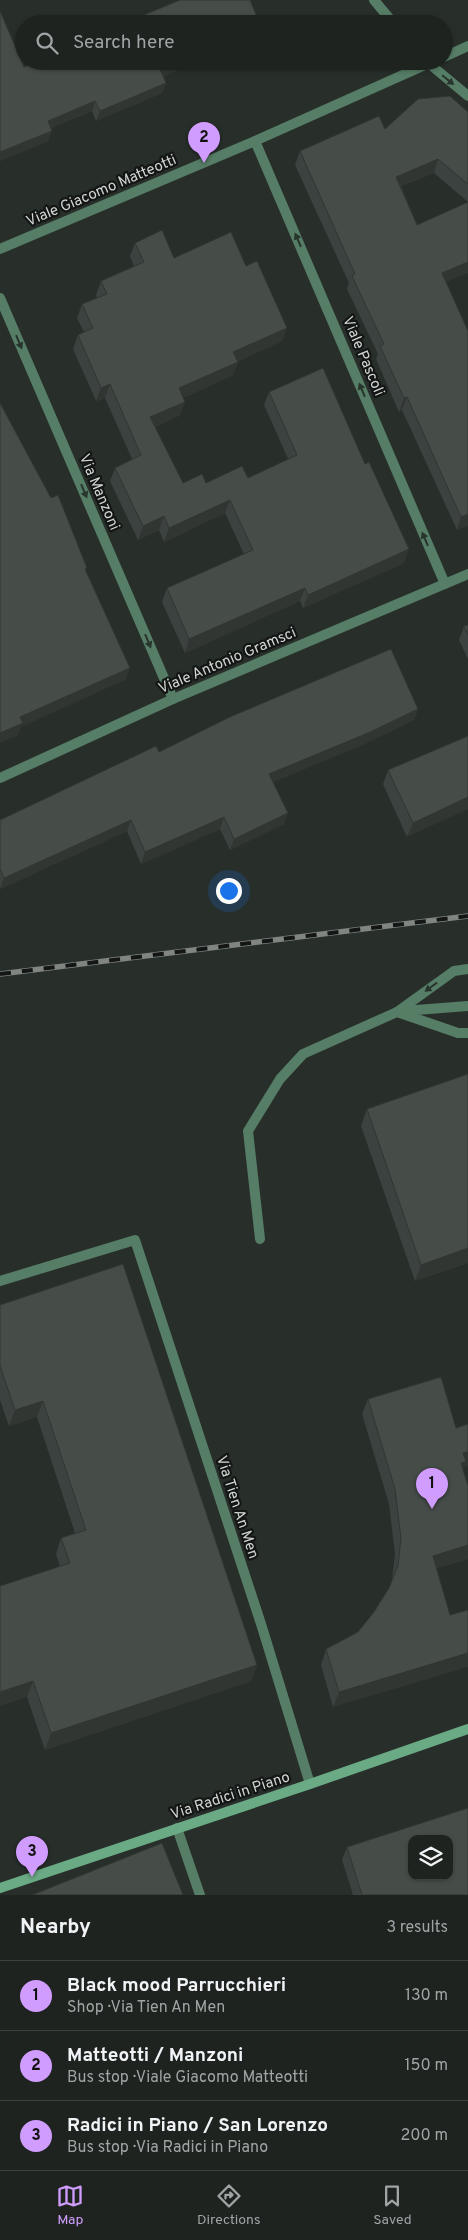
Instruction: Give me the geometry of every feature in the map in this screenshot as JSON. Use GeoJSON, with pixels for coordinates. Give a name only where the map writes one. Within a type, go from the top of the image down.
{"type":"FeatureCollection","features":[{"type":"Feature","properties":{"kind":"street"},"geometry":{"type":"LineString","coordinates":[[374,0],[386,15]]}},
{"type":"Feature","properties":{"kind":"street"},"geometry":{"type":"LineString","coordinates":[[453,53],[468,46]]}},
{"type":"Feature","properties":{"kind":"street","name":"Viale Giacomo Matteotti"},"geometry":{"type":"LineString","coordinates":[[0,249],[255,141],[412,70]]}},
{"type":"Feature","properties":{"kind":"street"},"geometry":{"type":"LineString","coordinates":[[439,70],[468,96]]}},
{"type":"Feature","properties":{"kind":"street","name":"Viale Pascoli"},"geometry":{"type":"LineString","coordinates":[[255,141],[445,584]]}},
{"type":"Feature","properties":{"kind":"street","name":"Via Manzoni"},"geometry":{"type":"LineString","coordinates":[[0,298],[174,699]]}},
{"type":"Feature","properties":{"kind":"street","name":"Viale Antonio Gramsci"},"geometry":{"type":"LineString","coordinates":[[0,778],[174,699],[468,574]]}},
{"type":"Feature","properties":{"kind":"street"},"geometry":{"type":"LineString","coordinates":[[260,1239],[248,1131],[280,1079],[303,1054],[397,1012],[454,971],[468,969]]}},
{"type":"Feature","properties":{"kind":"street"},"geometry":{"type":"LineString","coordinates":[[397,1012],[468,1006]]}},
{"type":"Feature","properties":{"kind":"street"},"geometry":{"type":"LineString","coordinates":[[397,1012],[458,1033],[468,1033]]}},
{"type":"Feature","properties":{"kind":"street","name":"Via Tien An Men"},"geometry":{"type":"LineString","coordinates":[[0,1281],[135,1240],[259,1618],[310,1784]]}},
{"type":"Feature","properties":{"kind":"street","name":"Via Radici in Piano"},"geometry":{"type":"LineString","coordinates":[[0,1888],[468,1729]]}},
{"type":"Feature","properties":{"kind":"street"},"geometry":{"type":"LineString","coordinates":[[177,1828],[200,1895]]}},
{"type":"Feature","properties":{"kind":"building"},"geometry":{"type":"Polygon","coordinates":[[[180,0],[250,0],[256,15],[144,15],[180,0]]]}},
{"type":"Feature","properties":{"kind":"building"},"geometry":{"type":"Polygon","coordinates":[[[0,11],[15,46],[15,70],[160,70],[166,83],[100,111],[95,101],[48,121],[52,131],[0,152],[0,11]]]}},
{"type":"Feature","properties":{"kind":"building"},"geometry":{"type":"Polygon","coordinates":[[[450,96],[468,112],[468,184],[438,159],[396,177],[417,225],[468,202],[468,262],[442,273],[468,331],[468,514],[461,517],[407,397],[404,398],[380,346],[384,344],[352,276],[355,274],[300,151],[379,116],[385,129],[418,99],[450,96]]]}},
{"type":"Feature","properties":{"kind":"building"},"geometry":{"type":"Polygon","coordinates":[[[162,230],[174,258],[231,232],[246,266],[257,261],[287,328],[233,352],[238,362],[179,388],[185,402],[150,417],[183,483],[202,474],[206,483],[242,466],[248,478],[297,455],[269,392],[323,368],[365,464],[369,462],[409,549],[308,595],[305,588],[189,639],[167,588],[253,550],[230,500],[169,528],[164,516],[143,526],[115,468],[141,455],[110,384],[101,388],[78,335],[93,328],[82,304],[107,294],[101,281],[144,262],[135,243],[162,230]]]}},
{"type":"Feature","properties":{"kind":"building"},"geometry":{"type":"Polygon","coordinates":[[[0,403],[51,498],[58,495],[87,568],[85,569],[130,668],[20,717],[23,723],[0,733],[0,403]]]}},
{"type":"Feature","properties":{"kind":"building"},"geometry":{"type":"Polygon","coordinates":[[[468,625],[468,635],[464,626],[468,625]]]}},
{"type":"Feature","properties":{"kind":"building"},"geometry":{"type":"Polygon","coordinates":[[[391,649],[418,709],[368,733],[269,774],[288,813],[234,839],[224,817],[145,852],[131,820],[4,878],[0,869],[0,820],[156,746],[159,752],[232,716],[391,649]]]}},
{"type":"Feature","properties":{"kind":"building"},"geometry":{"type":"Polygon","coordinates":[[[468,736],[468,797],[413,823],[388,770],[468,736]]]}},
{"type":"Feature","properties":{"kind":"building"},"geometry":{"type":"Polygon","coordinates":[[[468,1074],[468,1248],[421,1265],[367,1109],[468,1074]]]}},
{"type":"Feature","properties":{"kind":"building"},"geometry":{"type":"Polygon","coordinates":[[[123,1264],[257,1665],[51,1733],[33,1681],[0,1692],[0,1586],[70,1563],[61,1538],[86,1530],[43,1401],[15,1410],[0,1366],[0,1305],[123,1264]]]}},
{"type":"Feature","properties":{"kind":"building"},"geometry":{"type":"Polygon","coordinates":[[[441,1377],[456,1428],[468,1424],[468,1452],[463,1453],[466,1462],[461,1463],[468,1486],[468,1545],[433,1556],[450,1615],[468,1610],[468,1653],[339,1692],[326,1649],[358,1632],[374,1612],[389,1588],[398,1566],[401,1538],[395,1489],[368,1399],[441,1377]]]}},
{"type":"Feature","properties":{"kind":"building"},"geometry":{"type":"Polygon","coordinates":[[[468,1808],[468,1895],[362,1895],[347,1847],[468,1808]]]}},
{"type":"Feature","properties":{"kind":"building"},"geometry":{"type":"Polygon","coordinates":[[[162,1843],[183,1895],[32,1895],[162,1843]]]}},
{"type":"Feature","properties":{"kind":"railway"},"geometry":{"type":"LineString","coordinates":[[0,974],[468,916]]}},
{"type":"Feature","properties":{"kind":"place","name":"Matteotti / Manzoni"},"geometry":{"type":"Point","coordinates":[204,163]}},
{"type":"Feature","properties":{"kind":"place","name":"Black mood Parrucchieri"},"geometry":{"type":"Point","coordinates":[432,1509]}},
{"type":"Feature","properties":{"kind":"place","name":"Radici in Piano / San Lorenzo"},"geometry":{"type":"Point","coordinates":[32,1877]}}]}
